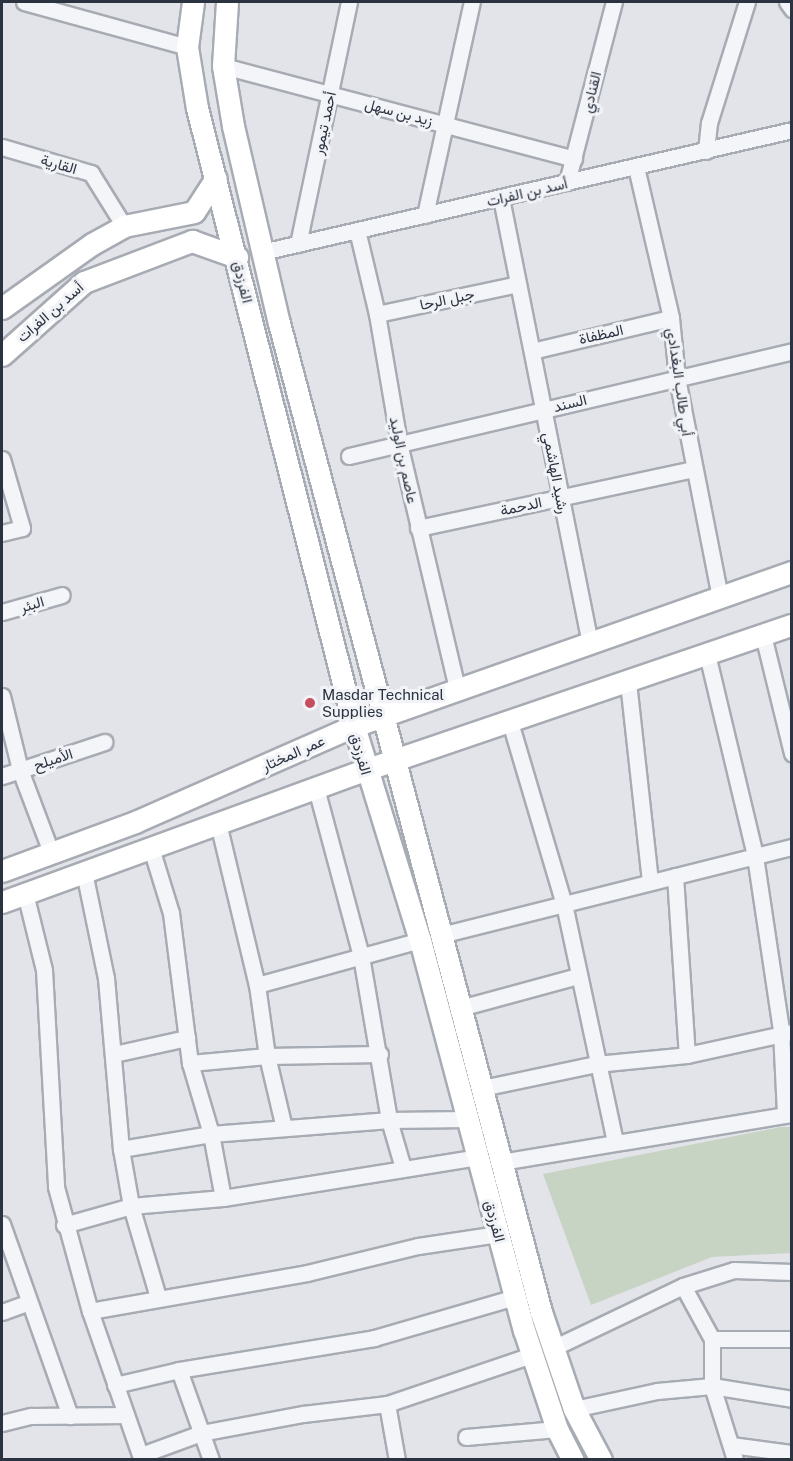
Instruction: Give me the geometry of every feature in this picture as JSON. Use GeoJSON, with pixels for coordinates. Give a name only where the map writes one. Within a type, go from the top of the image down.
{"type":"FeatureCollection","features":[{"type":"Feature","properties":{"kind":"main road","name":"الفرزدق"},"geometry":{"type":"LineString","coordinates":[[193,2],[187,47],[197,108],[237,257],[365,770],[420,940],[532,1355],[557,1428],[573,1460]]}},
{"type":"Feature","properties":{"kind":"main road","name":"الفرزدق"},"geometry":{"type":"LineString","coordinates":[[227,2],[223,66],[262,252],[501,1162],[574,1410],[601,1460]]}},
{"type":"Feature","properties":{"kind":"main road","name":"أسد بن الفرات"},"geometry":{"type":"LineString","coordinates":[[2,308],[92,244],[123,226],[194,212],[216,178]]}},
{"type":"Feature","properties":{"kind":"main road","name":"أسد بن الفرات"},"geometry":{"type":"LineString","coordinates":[[2,355],[84,282],[192,241],[237,257]]}},
{"type":"Feature","properties":{"kind":"main road","name":"عمر المختار"},"geometry":{"type":"LineString","coordinates":[[2,871],[135,822],[354,726],[792,572]]}},
{"type":"Feature","properties":{"kind":"main road"},"geometry":{"type":"LineString","coordinates":[[2,902],[365,770],[396,762],[792,625]]}},
{"type":"Feature","properties":{"kind":"street"},"geometry":{"type":"LineString","coordinates":[[24,2],[187,47]]}},
{"type":"Feature","properties":{"kind":"street","name":"أحمد تيمور"},"geometry":{"type":"LineString","coordinates":[[298,244],[349,2]]}},
{"type":"Feature","properties":{"kind":"street"},"geometry":{"type":"LineString","coordinates":[[425,215],[472,2]]}},
{"type":"Feature","properties":{"kind":"street","name":"القنادي"},"geometry":{"type":"LineString","coordinates":[[567,183],[614,2]]}},
{"type":"Feature","properties":{"kind":"street"},"geometry":{"type":"LineString","coordinates":[[706,151],[709,123],[747,2]]}},
{"type":"Feature","properties":{"kind":"street"},"geometry":{"type":"LineString","coordinates":[[787,2],[792,9]]}},
{"type":"Feature","properties":{"kind":"street","name":"زيد بن سهل"},"geometry":{"type":"LineString","coordinates":[[223,66],[574,159]]}},
{"type":"Feature","properties":{"kind":"street","name":"أسد بن الفرات"},"geometry":{"type":"LineString","coordinates":[[262,252],[792,130]]}},
{"type":"Feature","properties":{"kind":"street","name":"القارية"},"geometry":{"type":"LineString","coordinates":[[2,147],[91,173],[123,226]]}},
{"type":"Feature","properties":{"kind":"street","name":"أبي طالب البغدادي"},"geometry":{"type":"LineString","coordinates":[[636,167],[671,318],[676,378],[720,597]]}},
{"type":"Feature","properties":{"kind":"street","name":"رشيد الهاشمي"},"geometry":{"type":"LineString","coordinates":[[501,198],[591,642]]}},
{"type":"Feature","properties":{"kind":"street","name":"عاصم بن الوليد"},"geometry":{"type":"LineString","coordinates":[[357,230],[377,314],[399,443],[457,688]]}},
{"type":"Feature","properties":{"kind":"street","name":"جبل الرحا"},"geometry":{"type":"LineString","coordinates":[[377,314],[518,284]]}},
{"type":"Feature","properties":{"kind":"street","name":"المظفاة"},"geometry":{"type":"LineString","coordinates":[[532,351],[671,318]]}},
{"type":"Feature","properties":{"kind":"street","name":"السند"},"geometry":{"type":"LineString","coordinates":[[349,456],[792,351]]}},
{"type":"Feature","properties":{"kind":"street"},"geometry":{"type":"LineString","coordinates":[[2,459],[22,528],[2,533]]}},
{"type":"Feature","properties":{"kind":"street","name":"الدحمة"},"geometry":{"type":"LineString","coordinates":[[418,528],[693,469]]}},
{"type":"Feature","properties":{"kind":"street","name":"البئر"},"geometry":{"type":"LineString","coordinates":[[2,612],[62,595]]}},
{"type":"Feature","properties":{"kind":"street"},"geometry":{"type":"LineString","coordinates":[[763,635],[792,753]]}},
{"type":"Feature","properties":{"kind":"street"},"geometry":{"type":"LineString","coordinates":[[501,1162],[788,1114],[786,1031],[755,856],[707,654]]}},
{"type":"Feature","properties":{"kind":"street"},"geometry":{"type":"LineString","coordinates":[[628,682],[650,882]]}},
{"type":"Feature","properties":{"kind":"street"},"geometry":{"type":"LineString","coordinates":[[2,696],[20,770],[51,852]]}},
{"type":"Feature","properties":{"kind":"street"},"geometry":{"type":"LineString","coordinates":[[510,722],[564,904],[596,1064],[615,1142]]}},
{"type":"Feature","properties":{"kind":"street","name":"الأميلح"},"geometry":{"type":"LineString","coordinates":[[2,776],[104,742]]}},
{"type":"Feature","properties":{"kind":"street"},"geometry":{"type":"LineString","coordinates":[[316,788],[361,956],[380,1054],[389,1120],[403,1168]]}},
{"type":"Feature","properties":{"kind":"street"},"geometry":{"type":"LineString","coordinates":[[218,824],[257,986],[267,1056],[284,1128]]}},
{"type":"Feature","properties":{"kind":"street"},"geometry":{"type":"LineString","coordinates":[[441,935],[792,847]]}},
{"type":"Feature","properties":{"kind":"street"},"geometry":{"type":"LineString","coordinates":[[151,848],[171,913],[190,1063],[211,1134],[223,1198]]}},
{"type":"Feature","properties":{"kind":"street"},"geometry":{"type":"LineString","coordinates":[[84,872],[106,978],[121,1149],[131,1206],[158,1298]]}},
{"type":"Feature","properties":{"kind":"street"},"geometry":{"type":"LineString","coordinates":[[675,876],[687,1055]]}},
{"type":"Feature","properties":{"kind":"street"},"geometry":{"type":"LineString","coordinates":[[25,893],[44,970],[52,1142],[64,1225],[90,1311],[142,1457],[201,1433],[303,1414],[387,1404],[532,1355]]}},
{"type":"Feature","properties":{"kind":"street"},"geometry":{"type":"LineString","coordinates":[[257,986],[420,940]]}},
{"type":"Feature","properties":{"kind":"street"},"geometry":{"type":"LineString","coordinates":[[460,1008],[578,976]]}},
{"type":"Feature","properties":{"kind":"street"},"geometry":{"type":"LineString","coordinates":[[482,1088],[596,1064],[687,1055],[786,1031]]}},
{"type":"Feature","properties":{"kind":"street"},"geometry":{"type":"LineString","coordinates":[[114,1054],[187,1038]]}},
{"type":"Feature","properties":{"kind":"street"},"geometry":{"type":"LineString","coordinates":[[190,1063],[267,1056],[380,1054]]}},
{"type":"Feature","properties":{"kind":"street"},"geometry":{"type":"LineString","coordinates":[[121,1149],[211,1134],[389,1120],[468,1119]]}},
{"type":"Feature","properties":{"kind":"street"},"geometry":{"type":"LineString","coordinates":[[64,1225],[131,1206],[223,1198],[478,1157]]}},
{"type":"Feature","properties":{"kind":"street"},"geometry":{"type":"LineString","coordinates":[[2,1224],[5,1251],[70,1416]]}},
{"type":"Feature","properties":{"kind":"street"},"geometry":{"type":"LineString","coordinates":[[90,1311],[307,1273],[418,1246],[498,1234]]}},
{"type":"Feature","properties":{"kind":"street"},"geometry":{"type":"LineString","coordinates":[[554,1348],[683,1286],[734,1270],[792,1272]]}},
{"type":"Feature","properties":{"kind":"street"},"geometry":{"type":"LineString","coordinates":[[683,1286],[712,1339],[712,1386],[733,1452],[792,1453]]}},
{"type":"Feature","properties":{"kind":"street"},"geometry":{"type":"LineString","coordinates":[[115,1385],[179,1370],[374,1338],[515,1297]]}},
{"type":"Feature","properties":{"kind":"street"},"geometry":{"type":"LineString","coordinates":[[2,1312],[27,1303]]}},
{"type":"Feature","properties":{"kind":"street"},"geometry":{"type":"LineString","coordinates":[[712,1339],[792,1339]]}},
{"type":"Feature","properties":{"kind":"street"},"geometry":{"type":"LineString","coordinates":[[179,1370],[211,1460]]}},
{"type":"Feature","properties":{"kind":"street"},"geometry":{"type":"LineString","coordinates":[[574,1410],[657,1391],[712,1386],[792,1399]]}},
{"type":"Feature","properties":{"kind":"street"},"geometry":{"type":"LineString","coordinates":[[387,1404],[397,1460]]}},
{"type":"Feature","properties":{"kind":"street"},"geometry":{"type":"LineString","coordinates":[[2,1423],[31,1416],[126,1415]]}},
{"type":"Feature","properties":{"kind":"street"},"geometry":{"type":"LineString","coordinates":[[466,1437],[557,1428]]}},
{"type":"Feature","properties":{"kind":"green space"},"geometry":{"type":"Polygon","coordinates":[[[781,1127],[791,1127],[791,1253],[712,1257],[591,1305],[543,1174],[781,1127]]]}},
{"type":"Feature","properties":{"kind":"place","name":"Masdar Technical Supplies"},"geometry":{"type":"Point","coordinates":[310,703]}}]}
